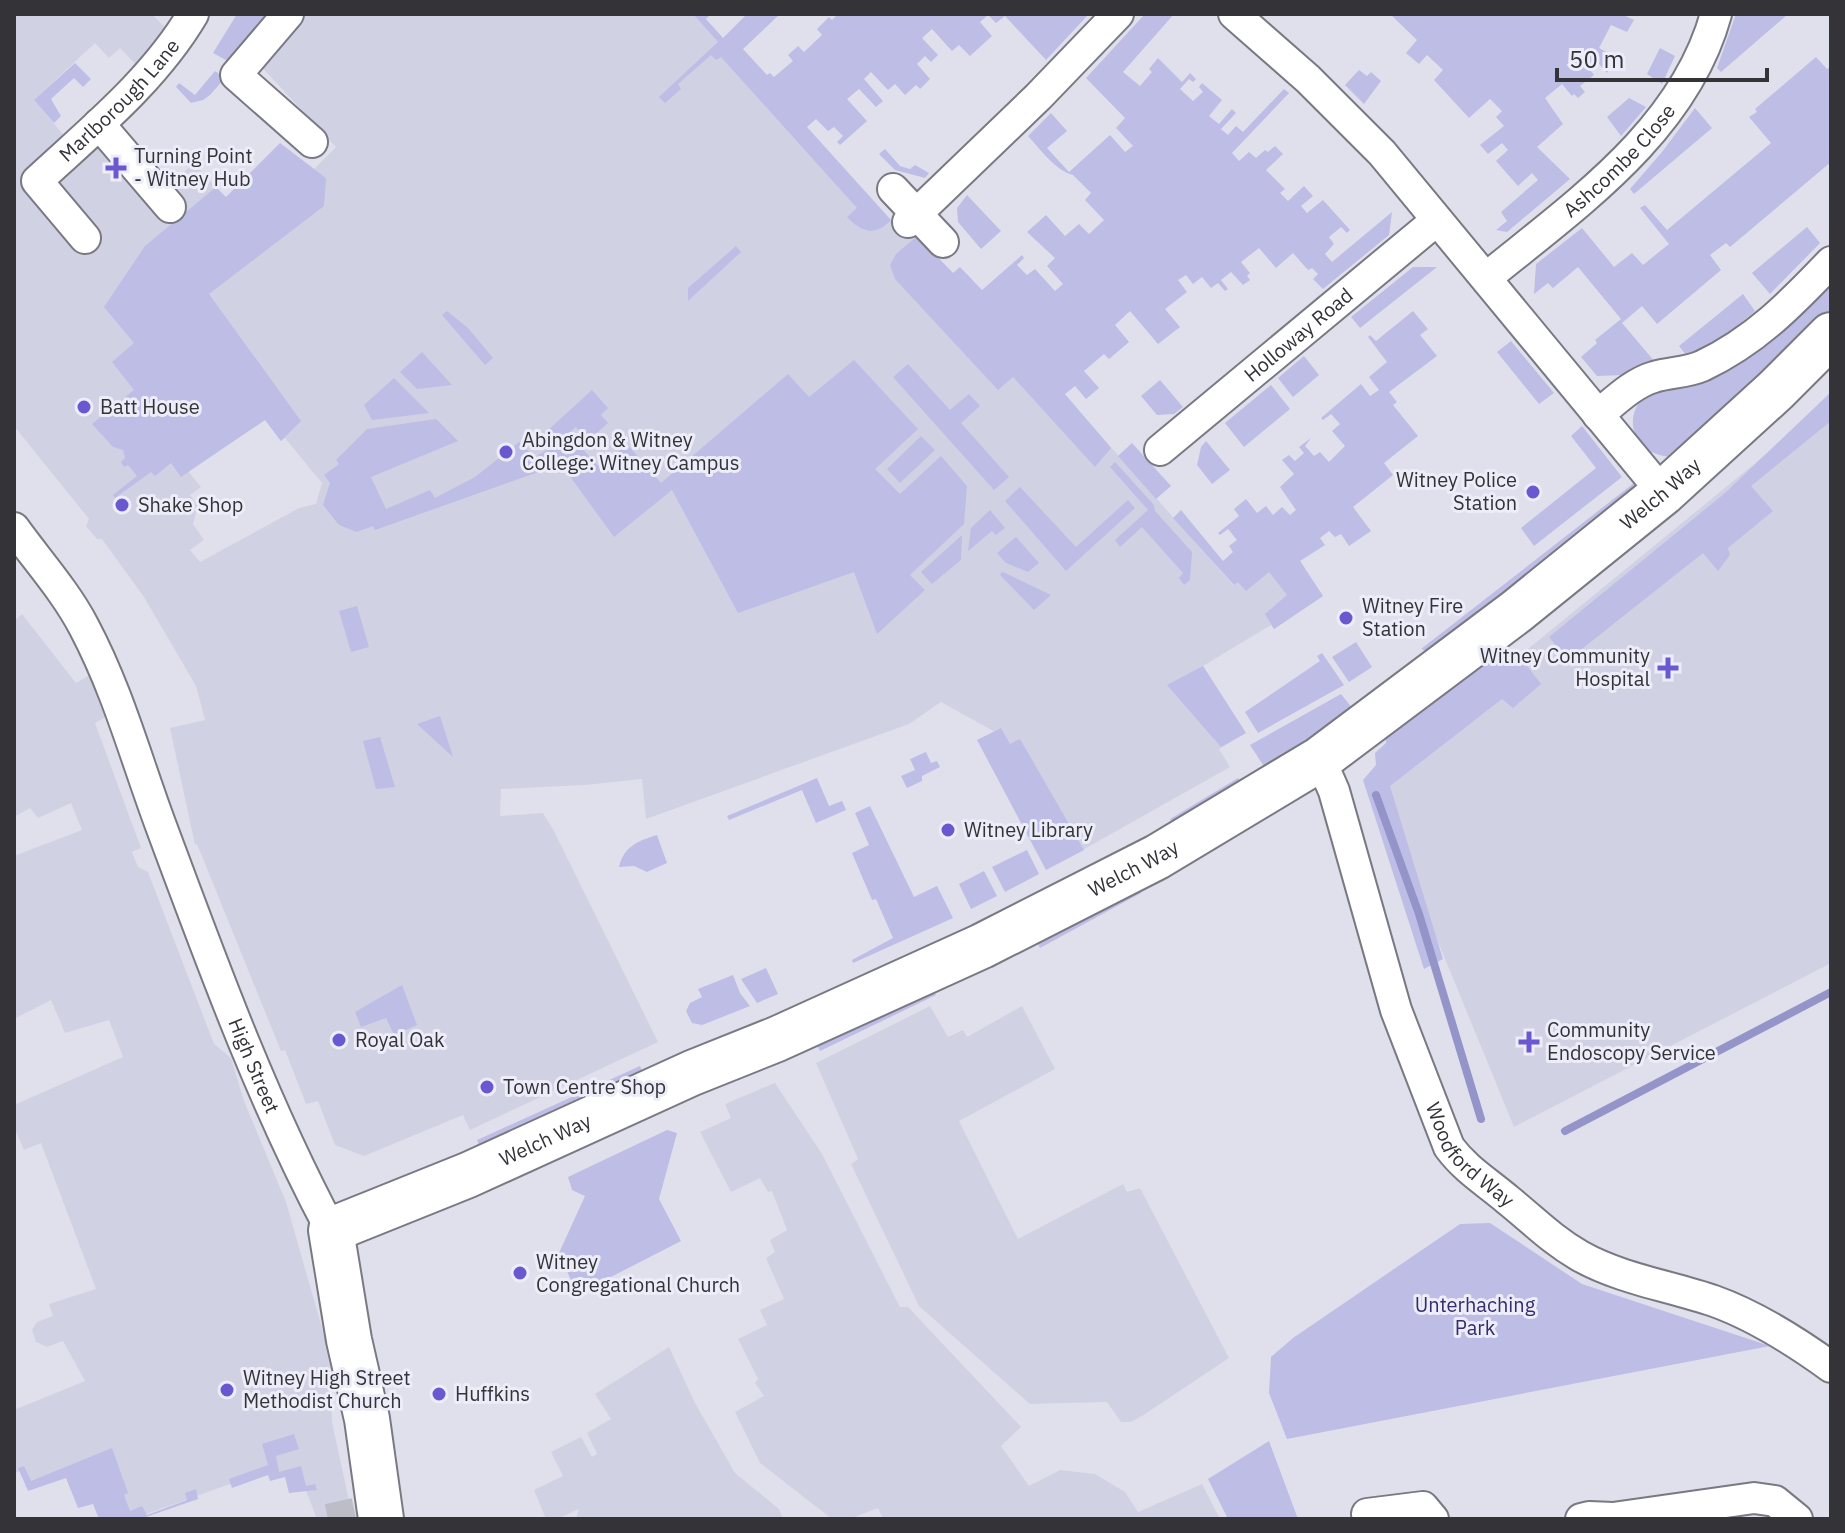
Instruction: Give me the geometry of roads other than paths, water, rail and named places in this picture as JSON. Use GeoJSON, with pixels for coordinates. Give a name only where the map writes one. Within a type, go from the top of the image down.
{"type":"FeatureCollection","features":[{"type":"Feature","properties":{"kind":"street","name":"Marlborough Lane"},"geometry":{"type":"LineString","coordinates":[[85,238],[37,181],[135,89],[193,14]]}},
{"type":"Feature","properties":{"kind":"street"},"geometry":{"type":"LineString","coordinates":[[288,14],[236,75],[312,142]]}},
{"type":"Feature","properties":{"kind":"street"},"geometry":{"type":"LineString","coordinates":[[912,218],[1038,97],[1118,14]]}},
{"type":"Feature","properties":{"kind":"street"},"geometry":{"type":"LineString","coordinates":[[1234,14],[1281,53],[1382,153],[1663,493]]}},
{"type":"Feature","properties":{"kind":"street","name":"Ashcombe Close"},"geometry":{"type":"LineString","coordinates":[[1486,278],[1587,194],[1659,123],[1690,79],[1716,14]]}},
{"type":"Feature","properties":{"kind":"street"},"geometry":{"type":"LineString","coordinates":[[99,124],[170,207]]}},
{"type":"Feature","properties":{"kind":"street"},"geometry":{"type":"LineString","coordinates":[[893,189],[912,218],[943,242]]}},
{"type":"Feature","properties":{"kind":"street","name":"Holloway Road"},"geometry":{"type":"LineString","coordinates":[[1161,450],[1437,220]]}},
{"type":"Feature","properties":{"kind":"street"},"geometry":{"type":"LineString","coordinates":[[1598,415],[1644,381],[1703,365],[1749,337],[1785,311],[1831,262]]}},
{"type":"Feature","properties":{"kind":"street","name":"Welch Way"},"geometry":{"type":"LineString","coordinates":[[331,1230],[468,1175],[692,1073],[777,1039],[982,946],[1157,857],[1320,759],[1517,611],[1663,493],[1831,335]]}},
{"type":"Feature","properties":{"kind":"street","name":"High Street"},"geometry":{"type":"LineString","coordinates":[[14,528],[83,625],[116,694],[163,830],[251,1060],[297,1166],[331,1230],[349,1340],[367,1419],[372,1513]]}},
{"type":"Feature","properties":{"kind":"street","name":"Woodford Way"},"geometry":{"type":"LineString","coordinates":[[1320,759],[1334,791],[1396,1010],[1449,1147],[1468,1171],[1508,1200],[1545,1234],[1583,1258],[1716,1302],[1766,1325],[1831,1367]]}},
{"type":"Feature","properties":{"kind":"street"},"geometry":{"type":"LineString","coordinates":[[1581,1519],[1613,1519],[1754,1498],[1775,1501],[1797,1519]]}},
{"type":"Feature","properties":{"kind":"street"},"geometry":{"type":"LineString","coordinates":[[1367,1514],[1423,1507],[1433,1519]]}},
{"type":"Feature","properties":{"kind":"waterway"},"geometry":{"type":"LineString","coordinates":[[1376,795],[1419,914],[1481,1119]]}},
{"type":"Feature","properties":{"kind":"waterway"},"geometry":{"type":"LineString","coordinates":[[1565,1131],[1831,992]]}},
{"type":"Feature","properties":{"kind":"tunnel"},"geometry":{"type":"LineString","coordinates":[[328,1519],[355,1513]]}},
{"type":"Feature","properties":{"kind":"place","name":"Turning Point - Witney Hub"},"geometry":{"type":"Point","coordinates":[116,168]}},
{"type":"Feature","properties":{"kind":"place","name":"Batt House"},"geometry":{"type":"Point","coordinates":[84,407]}},
{"type":"Feature","properties":{"kind":"place","name":"Abingdon & Witney College: Witney Campus"},"geometry":{"type":"Point","coordinates":[506,452]}},
{"type":"Feature","properties":{"kind":"place","name":"Witney Police Station"},"geometry":{"type":"Point","coordinates":[1533,492]}},
{"type":"Feature","properties":{"kind":"place","name":"Shake Shop"},"geometry":{"type":"Point","coordinates":[122,505]}},
{"type":"Feature","properties":{"kind":"place","name":"Witney Fire Station"},"geometry":{"type":"Point","coordinates":[1346,618]}},
{"type":"Feature","properties":{"kind":"place","name":"Witney Community Hospital"},"geometry":{"type":"Point","coordinates":[1668,668]}},
{"type":"Feature","properties":{"kind":"place","name":"Witney Library"},"geometry":{"type":"Point","coordinates":[948,830]}},
{"type":"Feature","properties":{"kind":"place","name":"Royal Oak"},"geometry":{"type":"Point","coordinates":[339,1040]}},
{"type":"Feature","properties":{"kind":"place","name":"Community Endoscopy Service"},"geometry":{"type":"Point","coordinates":[1529,1042]}},
{"type":"Feature","properties":{"kind":"place","name":"Town Centre Shop"},"geometry":{"type":"Point","coordinates":[487,1087]}},
{"type":"Feature","properties":{"kind":"place","name":"Witney Congregational Church"},"geometry":{"type":"Point","coordinates":[520,1273]}},
{"type":"Feature","properties":{"kind":"place","name":"Witney High Street Methodist Church"},"geometry":{"type":"Point","coordinates":[227,1390]}},
{"type":"Feature","properties":{"kind":"place","name":"Huffkins"},"geometry":{"type":"Point","coordinates":[439,1394]}},
{"type":"Feature","properties":{"kind":"park label","name":"Unterhaching Park"},"geometry":{"type":"Point","coordinates":[1475,1316]}}]}
